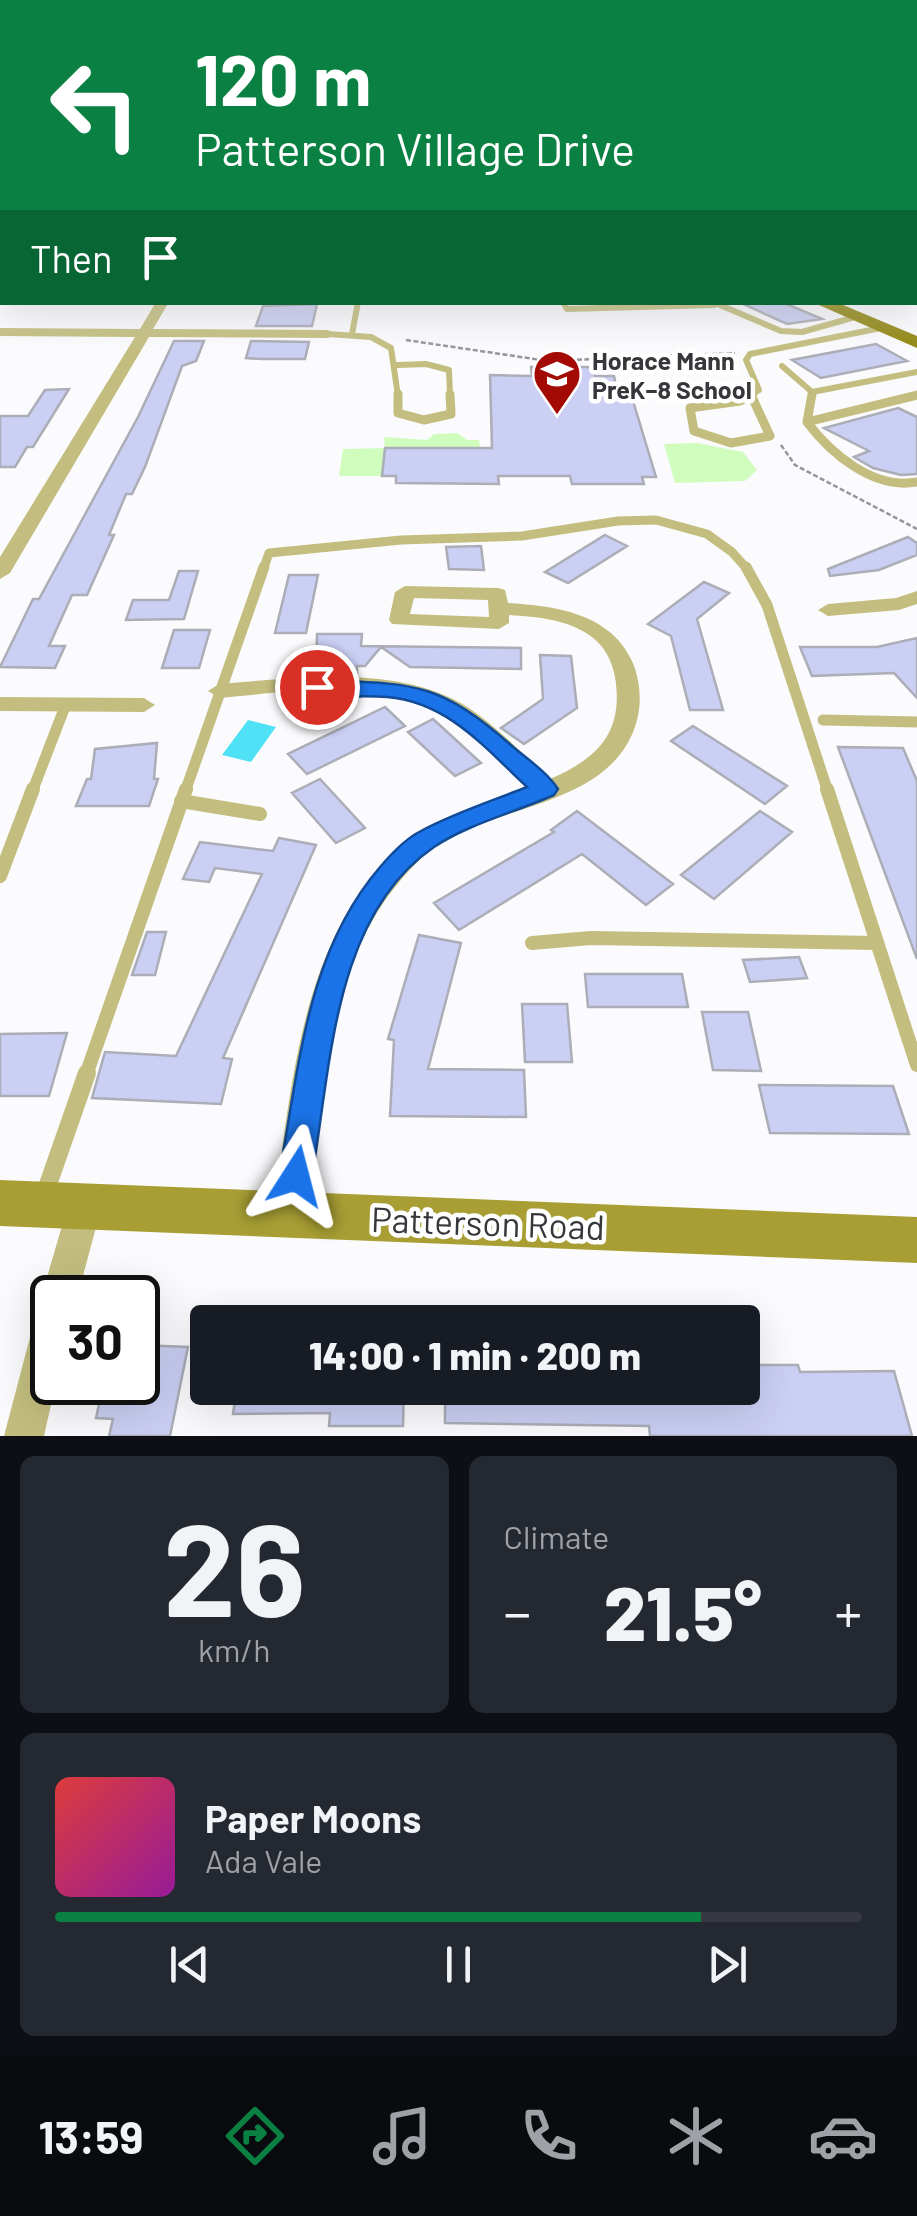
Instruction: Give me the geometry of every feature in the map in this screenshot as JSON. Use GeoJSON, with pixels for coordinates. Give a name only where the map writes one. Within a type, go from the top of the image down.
{"type":"FeatureCollection","features":[{"type":"Feature","properties":{"kind":"main road"},"geometry":{"type":"LineString","coordinates":[[827,305],[917,343]]}},
{"type":"Feature","properties":{"kind":"main road","name":"Patterson Road"},"geometry":{"type":"LineString","coordinates":[[42,1204],[917,1240]]}},
{"type":"Feature","properties":{"kind":"street"},"geometry":{"type":"LineString","coordinates":[[0,572],[161,305]]}},
{"type":"Feature","properties":{"kind":"street"},"geometry":{"type":"LineString","coordinates":[[0,332],[328,334]]}},
{"type":"Feature","properties":{"kind":"street"},"geometry":{"type":"LineString","coordinates":[[405,592],[498,594],[499,608],[499,623],[399,620],[405,592]]}},
{"type":"Feature","properties":{"kind":"street"},"geometry":{"type":"LineString","coordinates":[[828,610],[866,608],[917,597]]}},
{"type":"Feature","properties":{"kind":"street"},"geometry":{"type":"LineString","coordinates":[[290,1214],[332,974],[350,932],[374,893],[406,855],[428,838],[603,762],[618,747],[630,722],[631,695],[624,667],[618,652],[596,629],[551,614],[499,608]]}},
{"type":"Feature","properties":{"kind":"street"},"geometry":{"type":"LineString","coordinates":[[219,691],[345,687],[419,694],[464,716],[546,789]]}},
{"type":"Feature","properties":{"kind":"street"},"geometry":{"type":"LineString","coordinates":[[0,704],[144,705]]}},
{"type":"Feature","properties":{"kind":"street"},"geometry":{"type":"LineString","coordinates":[[42,1204],[55,1275]]}},
{"type":"Feature","properties":{"kind":"street"},"geometry":{"type":"LineString","coordinates":[[24,1436],[32,1405]]}},
{"type":"Feature","properties":{"kind":"lane"},"geometry":{"type":"LineString","coordinates":[[352,334],[357,305]]}},
{"type":"Feature","properties":{"kind":"lane"},"geometry":{"type":"LineString","coordinates":[[565,305],[567,309],[685,305]]}},
{"type":"Feature","properties":{"kind":"lane"},"geometry":{"type":"LineString","coordinates":[[716,305],[780,331],[802,332],[854,317]]}},
{"type":"Feature","properties":{"kind":"lane"},"geometry":{"type":"LineString","coordinates":[[752,397],[770,436],[735,444],[714,441],[694,431],[688,416],[690,408],[752,397],[759,390],[746,360],[750,354],[881,328]]}},
{"type":"Feature","properties":{"kind":"lane"},"geometry":{"type":"LineString","coordinates":[[328,334],[377,337],[396,350],[396,365],[398,413],[421,420],[443,419],[450,414],[449,370],[426,364],[396,365]]}},
{"type":"Feature","properties":{"kind":"lane"},"geometry":{"type":"LineString","coordinates":[[782,366],[812,392]]}},
{"type":"Feature","properties":{"kind":"lane"},"geometry":{"type":"LineString","coordinates":[[812,392],[917,372]]}},
{"type":"Feature","properties":{"kind":"lane"},"geometry":{"type":"LineString","coordinates":[[812,392],[807,422],[818,439],[839,456],[896,486],[917,482]]}},
{"type":"Feature","properties":{"kind":"lane"},"geometry":{"type":"LineString","coordinates":[[807,422],[916,396]]}},
{"type":"Feature","properties":{"kind":"lane"},"geometry":{"type":"LineString","coordinates":[[42,1204],[269,553],[385,541],[525,536],[619,521],[660,520],[692,528],[736,553],[750,568],[762,593],[917,1065]]}},
{"type":"Feature","properties":{"kind":"lane"},"geometry":{"type":"LineString","coordinates":[[0,876],[66,704]]}},
{"type":"Feature","properties":{"kind":"lane"},"geometry":{"type":"LineString","coordinates":[[823,720],[917,722]]}},
{"type":"Feature","properties":{"kind":"lane"},"geometry":{"type":"LineString","coordinates":[[182,801],[260,814]]}},
{"type":"Feature","properties":{"kind":"lane"},"geometry":{"type":"LineString","coordinates":[[532,943],[591,938],[875,943]]}},
{"type":"Feature","properties":{"kind":"path"},"geometry":{"type":"LineString","coordinates":[[377,337],[548,361],[750,354]]}},
{"type":"Feature","properties":{"kind":"path"},"geometry":{"type":"LineString","coordinates":[[770,436],[790,452],[796,465],[917,528]]}},
{"type":"Feature","properties":{"kind":"green space"},"geometry":{"type":"Polygon","coordinates":[[[457,433],[467,440],[479,440],[480,448],[386,448],[382,476],[339,476],[343,449],[385,448],[384,437],[427,440],[434,434],[457,433]]]}},
{"type":"Feature","properties":{"kind":"green space"},"geometry":{"type":"Polygon","coordinates":[[[697,443],[743,452],[757,470],[745,481],[675,483],[664,444],[697,443]]]}},
{"type":"Feature","properties":{"kind":"water"},"geometry":{"type":"Polygon","coordinates":[[[248,720],[276,727],[251,762],[222,755],[248,720]]]}},
{"type":"Feature","properties":{"kind":"building"},"geometry":{"type":"Polygon","coordinates":[[[317,305],[312,326],[256,326],[263,306],[317,305]]]}},
{"type":"Feature","properties":{"kind":"building"},"geometry":{"type":"Polygon","coordinates":[[[746,305],[789,305],[822,319],[787,324],[746,305]]]}},
{"type":"Feature","properties":{"kind":"building"},"geometry":{"type":"Polygon","coordinates":[[[174,341],[204,341],[196,361],[182,366],[145,467],[132,494],[126,494],[109,535],[114,535],[87,595],[72,595],[49,646],[65,646],[55,668],[0,667],[33,599],[39,599],[138,417],[174,341]]]}},
{"type":"Feature","properties":{"kind":"building"},"geometry":{"type":"Polygon","coordinates":[[[251,341],[309,342],[305,359],[261,359],[246,358],[251,341]]]}},
{"type":"Feature","properties":{"kind":"building"},"geometry":{"type":"Polygon","coordinates":[[[876,344],[907,361],[821,378],[792,360],[876,344]]]}},
{"type":"Feature","properties":{"kind":"building"},"geometry":{"type":"Polygon","coordinates":[[[531,367],[593,367],[595,376],[614,376],[617,391],[630,391],[656,477],[642,477],[644,484],[572,484],[570,476],[498,476],[499,484],[396,483],[396,476],[382,476],[385,448],[492,448],[490,375],[532,376],[531,367]]]}},
{"type":"Feature","properties":{"kind":"building"},"geometry":{"type":"Polygon","coordinates":[[[69,389],[33,447],[27,447],[15,467],[0,467],[0,416],[28,416],[45,390],[69,389]]]}},
{"type":"Feature","properties":{"kind":"building"},"geometry":{"type":"Polygon","coordinates":[[[898,408],[917,417],[917,474],[901,475],[873,468],[854,457],[869,451],[824,428],[898,408]]]}},
{"type":"Feature","properties":{"kind":"building"},"geometry":{"type":"Polygon","coordinates":[[[605,535],[627,546],[568,583],[545,572],[605,535]]]}},
{"type":"Feature","properties":{"kind":"building"},"geometry":{"type":"Polygon","coordinates":[[[908,537],[917,543],[917,555],[879,570],[830,576],[828,569],[908,537]]]}},
{"type":"Feature","properties":{"kind":"building"},"geometry":{"type":"Polygon","coordinates":[[[481,546],[484,570],[449,569],[446,547],[481,546]]]}},
{"type":"Feature","properties":{"kind":"building"},"geometry":{"type":"Polygon","coordinates":[[[179,571],[198,571],[184,619],[126,620],[133,600],[169,600],[179,571]]]}},
{"type":"Feature","properties":{"kind":"building"},"geometry":{"type":"Polygon","coordinates":[[[289,575],[318,575],[306,633],[275,633],[289,575]]]}},
{"type":"Feature","properties":{"kind":"building"},"geometry":{"type":"Polygon","coordinates":[[[704,582],[729,593],[697,619],[723,710],[690,710],[671,636],[648,624],[704,582]]]}},
{"type":"Feature","properties":{"kind":"building"},"geometry":{"type":"Polygon","coordinates":[[[174,630],[210,630],[199,668],[162,668],[174,630]]]}},
{"type":"Feature","properties":{"kind":"building"},"geometry":{"type":"Polygon","coordinates":[[[317,634],[362,634],[361,646],[521,648],[521,669],[410,667],[381,647],[365,666],[357,666],[357,674],[316,673],[317,634]]]}},
{"type":"Feature","properties":{"kind":"building"},"geometry":{"type":"Polygon","coordinates":[[[917,638],[917,698],[894,673],[812,676],[800,647],[877,647],[917,638]]]}},
{"type":"Feature","properties":{"kind":"building"},"geometry":{"type":"Polygon","coordinates":[[[540,655],[571,656],[577,708],[524,744],[501,728],[543,699],[540,655]]]}},
{"type":"Feature","properties":{"kind":"building"},"geometry":{"type":"Polygon","coordinates":[[[385,707],[405,726],[307,774],[288,754],[385,707]]]}},
{"type":"Feature","properties":{"kind":"building"},"geometry":{"type":"Polygon","coordinates":[[[433,719],[481,763],[455,776],[408,732],[433,719]]]}},
{"type":"Feature","properties":{"kind":"building"},"geometry":{"type":"Polygon","coordinates":[[[693,726],[787,786],[765,804],[671,741],[693,726]]]}},
{"type":"Feature","properties":{"kind":"building"},"geometry":{"type":"Polygon","coordinates":[[[157,743],[154,779],[158,779],[149,806],[76,806],[87,779],[91,779],[95,749],[157,743]]]}},
{"type":"Feature","properties":{"kind":"building"},"geometry":{"type":"Polygon","coordinates":[[[838,747],[903,748],[917,781],[917,959],[838,747]]]}},
{"type":"Feature","properties":{"kind":"building"},"geometry":{"type":"Polygon","coordinates":[[[320,779],[365,828],[336,843],[292,793],[320,779]]]}},
{"type":"Feature","properties":{"kind":"building"},"geometry":{"type":"Polygon","coordinates":[[[577,811],[673,884],[646,905],[582,854],[459,930],[434,903],[554,832],[551,830],[577,811]]]}},
{"type":"Feature","properties":{"kind":"building"},"geometry":{"type":"Polygon","coordinates":[[[760,811],[792,832],[714,899],[681,875],[760,811]]]}},
{"type":"Feature","properties":{"kind":"building"},"geometry":{"type":"Polygon","coordinates":[[[279,838],[316,845],[223,1058],[232,1059],[221,1104],[92,1098],[105,1052],[176,1056],[262,874],[215,868],[209,882],[183,879],[200,842],[273,851],[279,838]]]}},
{"type":"Feature","properties":{"kind":"building"},"geometry":{"type":"Polygon","coordinates":[[[147,932],[166,932],[155,975],[132,975],[147,932]]]}},
{"type":"Feature","properties":{"kind":"building"},"geometry":{"type":"Polygon","coordinates":[[[419,935],[461,943],[428,1069],[524,1070],[526,1117],[390,1116],[394,1040],[388,1039],[419,935]]]}},
{"type":"Feature","properties":{"kind":"building"},"geometry":{"type":"Polygon","coordinates":[[[799,957],[807,978],[750,982],[743,960],[799,957]]]}},
{"type":"Feature","properties":{"kind":"building"},"geometry":{"type":"Polygon","coordinates":[[[585,974],[682,974],[688,1007],[588,1007],[585,974]]]}},
{"type":"Feature","properties":{"kind":"building"},"geometry":{"type":"Polygon","coordinates":[[[522,1004],[567,1004],[572,1062],[525,1062],[522,1004]]]}},
{"type":"Feature","properties":{"kind":"building"},"geometry":{"type":"Polygon","coordinates":[[[702,1012],[748,1012],[761,1071],[713,1070],[702,1012]]]}},
{"type":"Feature","properties":{"kind":"building"},"geometry":{"type":"Polygon","coordinates":[[[67,1033],[49,1096],[0,1096],[0,1034],[67,1033]]]}},
{"type":"Feature","properties":{"kind":"building"},"geometry":{"type":"Polygon","coordinates":[[[759,1085],[893,1086],[909,1134],[770,1133],[759,1085]]]}},
{"type":"Feature","properties":{"kind":"building"},"geometry":{"type":"Polygon","coordinates":[[[160,1346],[188,1347],[170,1436],[109,1436],[113,1419],[96,1418],[99,1405],[160,1405],[160,1346]]]}},
{"type":"Feature","properties":{"kind":"building"},"geometry":{"type":"Polygon","coordinates":[[[760,1365],[798,1365],[800,1372],[894,1371],[912,1436],[650,1436],[649,1426],[445,1423],[445,1405],[760,1405],[760,1365]]]}},
{"type":"Feature","properties":{"kind":"building"},"geometry":{"type":"Polygon","coordinates":[[[234,1405],[404,1405],[403,1426],[329,1426],[330,1413],[233,1414],[234,1405]]]}},
{"type":"Feature","properties":{"kind":"place","name":"Horace Mann PreK–8 School"},"geometry":{"type":"Point","coordinates":[557,416]}},
{"type":"Feature","properties":{"kind":"route"},"geometry":{"type":"LineString","coordinates":[[296,1176],[332,974],[350,932],[374,893],[406,855],[428,838],[546,789],[464,716],[445,704],[419,694],[389,690],[317,687]]}}]}
